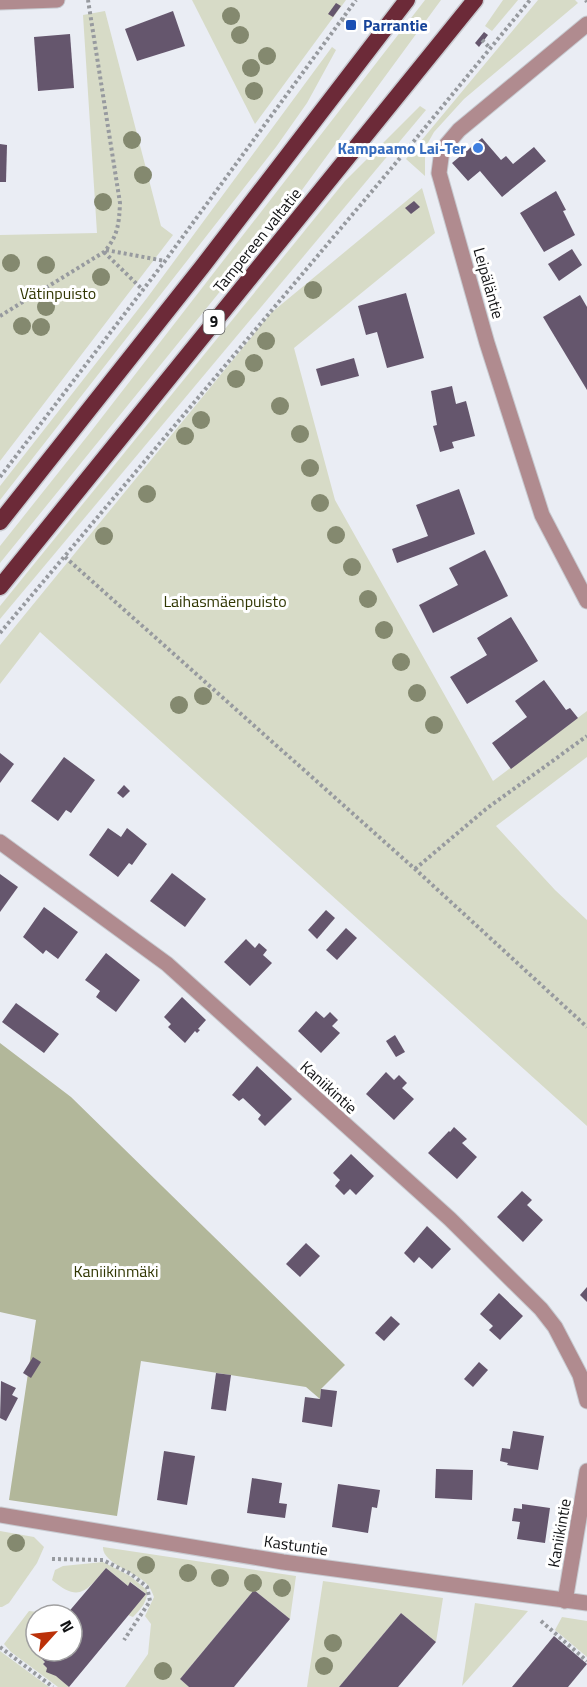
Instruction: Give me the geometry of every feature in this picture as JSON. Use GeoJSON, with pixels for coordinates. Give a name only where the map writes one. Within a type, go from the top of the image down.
{"type":"FeatureCollection","features":[{"type":"Feature","properties":{"kind":"highway","name":"Tampereen valtatie"},"geometry":{"type":"LineString","coordinates":[[0,522],[202,267],[407,0]]}},
{"type":"Feature","properties":{"kind":"highway","name":"Tampereen valtatie"},"geometry":{"type":"LineString","coordinates":[[0,587],[475,0]]}},
{"type":"Feature","properties":{"kind":"street"},"geometry":{"type":"LineString","coordinates":[[0,2],[57,0]]}},
{"type":"Feature","properties":{"kind":"street","name":"Leipäläntie"},"geometry":{"type":"LineString","coordinates":[[587,24],[459,130],[442,150],[440,173],[487,344],[542,515],[587,601]]}},
{"type":"Feature","properties":{"kind":"street","name":"Kaniikintie"},"geometry":{"type":"LineString","coordinates":[[0,842],[167,964],[450,1219],[541,1309],[567,1347],[580,1375],[587,1401]]}},
{"type":"Feature","properties":{"kind":"street","name":"Kaniikintie"},"geometry":{"type":"LineString","coordinates":[[565,1601],[587,1471]]}},
{"type":"Feature","properties":{"kind":"street","name":"Kastuntie"},"geometry":{"type":"LineString","coordinates":[[0,1515],[283,1562],[587,1603]]}},
{"type":"Feature","properties":{"kind":"path"},"geometry":{"type":"LineString","coordinates":[[0,316],[105,251],[115,238],[119,227],[120,203],[88,0]]}},
{"type":"Feature","properties":{"kind":"path"},"geometry":{"type":"LineString","coordinates":[[0,477],[165,261],[356,0]]}},
{"type":"Feature","properties":{"kind":"path"},"geometry":{"type":"LineString","coordinates":[[0,633],[385,176],[530,0]]}},
{"type":"Feature","properties":{"kind":"path"},"geometry":{"type":"LineString","coordinates":[[342,20],[351,25]]}},
{"type":"Feature","properties":{"kind":"path"},"geometry":{"type":"LineString","coordinates":[[482,40],[491,48]]}},
{"type":"Feature","properties":{"kind":"path"},"geometry":{"type":"LineString","coordinates":[[105,251],[165,261]]}},
{"type":"Feature","properties":{"kind":"path"},"geometry":{"type":"LineString","coordinates":[[105,251],[143,290]]}},
{"type":"Feature","properties":{"kind":"path"},"geometry":{"type":"LineString","coordinates":[[65,557],[415,869],[587,1027]]}},
{"type":"Feature","properties":{"kind":"path"},"geometry":{"type":"LineString","coordinates":[[415,869],[486,809],[587,736]]}},
{"type":"Feature","properties":{"kind":"path"},"geometry":{"type":"LineString","coordinates":[[52,1559],[103,1560],[131,1574],[147,1587],[150,1601],[124,1640]]}},
{"type":"Feature","properties":{"kind":"path"},"geometry":{"type":"LineString","coordinates":[[541,1621],[587,1661]]}},
{"type":"Feature","properties":{"kind":"path"},"geometry":{"type":"LineString","coordinates":[[0,1647],[53,1687]]}},
{"type":"Feature","properties":{"kind":"green space"},"geometry":{"type":"Polygon","coordinates":[[[192,0],[346,0],[255,124],[192,0]]]}},
{"type":"Feature","properties":{"kind":"green space"},"geometry":{"type":"Polygon","coordinates":[[[425,0],[441,0],[299,194],[0,563],[0,546],[425,0]]]}},
{"type":"Feature","properties":{"kind":"green space"},"geometry":{"type":"Polygon","coordinates":[[[503,0],[518,0],[492,31],[485,26],[503,0]]]}},
{"type":"Feature","properties":{"kind":"green space"},"geometry":{"type":"Polygon","coordinates":[[[538,0],[575,0],[578,3],[464,99],[434,132],[425,148],[425,176],[406,159],[538,0]]]}},
{"type":"Feature","properties":{"kind":"green space","name":"Vätinpuisto"},"geometry":{"type":"Polygon","coordinates":[[[105,11],[161,226],[173,235],[0,461],[0,235],[97,233],[83,15],[105,11]]]}},
{"type":"Feature","properties":{"kind":"green space"},"geometry":{"type":"Polygon","coordinates":[[[332,47],[336,50],[307,103],[276,147],[0,500],[0,486],[147,298],[332,47]]]}},
{"type":"Feature","properties":{"kind":"green space"},"geometry":{"type":"Polygon","coordinates":[[[420,106],[426,110],[0,619],[0,606],[345,181],[420,106]]]}},
{"type":"Feature","properties":{"kind":"green space","name":"Laihasmäenpuisto"},"geometry":{"type":"Polygon","coordinates":[[[422,188],[435,233],[294,348],[335,500],[493,781],[587,711],[587,757],[496,826],[555,890],[587,920],[587,1126],[40,632],[0,684],[0,645],[271,313],[422,188]]]}},
{"type":"Feature","properties":{"kind":"green space","name":"Kaniikinmäki"},"geometry":{"type":"Polygon","coordinates":[[[0,1043],[71,1097],[345,1365],[321,1389],[320,1399],[306,1387],[141,1361],[117,1516],[9,1500],[36,1320],[0,1312],[0,1043]]]}},
{"type":"Feature","properties":{"kind":"green space"},"geometry":{"type":"Polygon","coordinates":[[[0,1531],[34,1537],[44,1547],[37,1563],[9,1603],[2,1607],[0,1607],[0,1531]]]}},
{"type":"Feature","properties":{"kind":"green space"},"geometry":{"type":"Polygon","coordinates":[[[103,1547],[296,1576],[290,1619],[254,1590],[180,1679],[189,1687],[125,1687],[148,1654],[151,1624],[145,1616],[154,1597],[147,1584],[108,1558],[103,1547]]]}},
{"type":"Feature","properties":{"kind":"green space"},"geometry":{"type":"Polygon","coordinates":[[[103,1562],[130,1576],[147,1590],[145,1601],[133,1617],[128,1615],[146,1594],[131,1582],[128,1586],[106,1568],[88,1588],[82,1591],[69,1591],[52,1580],[55,1570],[63,1566],[103,1562]]]}},
{"type":"Feature","properties":{"kind":"green space"},"geometry":{"type":"Polygon","coordinates":[[[323,1581],[443,1598],[436,1642],[401,1613],[339,1687],[307,1687],[323,1581]]]}},
{"type":"Feature","properties":{"kind":"green space"},"geometry":{"type":"Polygon","coordinates":[[[475,1603],[528,1611],[462,1686],[475,1603]]]}},
{"type":"Feature","properties":{"kind":"green space"},"geometry":{"type":"Polygon","coordinates":[[[562,1617],[587,1621],[587,1657],[555,1630],[562,1617]]]}},
{"type":"Feature","properties":{"kind":"green space"},"geometry":{"type":"Polygon","coordinates":[[[24,1618],[24,1662],[4,1644],[24,1618]]]}},
{"type":"Feature","properties":{"kind":"green space"},"geometry":{"type":"Polygon","coordinates":[[[0,1651],[49,1687],[0,1687],[0,1651]]]}},
{"type":"Feature","properties":{"kind":"green space"},"geometry":{"type":"Polygon","coordinates":[[[26,1663],[44,1663],[69,1687],[58,1687],[26,1663]]]}},
{"type":"Feature","properties":{"kind":"building"},"geometry":{"type":"Polygon","coordinates":[[[336,3],[341,6],[333,17],[328,14],[336,3]]]}},
{"type":"Feature","properties":{"kind":"building"},"geometry":{"type":"Polygon","coordinates":[[[173,11],[185,46],[137,61],[125,29],[173,11]]]}},
{"type":"Feature","properties":{"kind":"building"},"geometry":{"type":"Polygon","coordinates":[[[484,32],[488,35],[479,47],[475,43],[484,32]]]}},
{"type":"Feature","properties":{"kind":"building"},"geometry":{"type":"Polygon","coordinates":[[[70,34],[74,88],[38,91],[34,37],[70,34]]]}},
{"type":"Feature","properties":{"kind":"building"},"geometry":{"type":"Polygon","coordinates":[[[482,138],[501,160],[506,156],[513,164],[534,147],[546,161],[502,197],[480,171],[468,181],[452,163],[482,138]]]}},
{"type":"Feature","properties":{"kind":"building"},"geometry":{"type":"Polygon","coordinates":[[[0,144],[7,145],[6,182],[0,182],[0,144]]]}},
{"type":"Feature","properties":{"kind":"building"},"geometry":{"type":"Polygon","coordinates":[[[556,191],[575,235],[544,252],[520,213],[556,191]]]}},
{"type":"Feature","properties":{"kind":"building"},"geometry":{"type":"Polygon","coordinates":[[[414,201],[420,207],[411,214],[405,208],[414,201]]]}},
{"type":"Feature","properties":{"kind":"building"},"geometry":{"type":"Polygon","coordinates":[[[572,249],[582,265],[559,281],[548,264],[572,249]]]}},
{"type":"Feature","properties":{"kind":"building"},"geometry":{"type":"Polygon","coordinates":[[[406,293],[424,358],[387,368],[377,332],[366,335],[358,306],[406,293]]]}},
{"type":"Feature","properties":{"kind":"building"},"geometry":{"type":"Polygon","coordinates":[[[580,295],[587,307],[587,390],[543,317],[580,295]]]}},
{"type":"Feature","properties":{"kind":"building"},"geometry":{"type":"Polygon","coordinates":[[[354,358],[359,376],[321,386],[316,369],[354,358]]]}},
{"type":"Feature","properties":{"kind":"building"},"geometry":{"type":"Polygon","coordinates":[[[452,386],[456,404],[466,401],[475,436],[452,442],[454,448],[440,452],[433,426],[437,425],[431,391],[452,386]]]}},
{"type":"Feature","properties":{"kind":"building"},"geometry":{"type":"Polygon","coordinates":[[[459,489],[475,534],[397,563],[392,549],[428,536],[416,505],[459,489]]]}},
{"type":"Feature","properties":{"kind":"building"},"geometry":{"type":"Polygon","coordinates":[[[485,550],[508,596],[433,633],[419,605],[458,585],[449,568],[485,550]]]}},
{"type":"Feature","properties":{"kind":"building"},"geometry":{"type":"Polygon","coordinates":[[[511,617],[538,661],[467,704],[450,677],[487,655],[477,638],[511,617]]]}},
{"type":"Feature","properties":{"kind":"building"},"geometry":{"type":"Polygon","coordinates":[[[544,680],[566,710],[570,708],[578,718],[511,769],[492,743],[527,717],[515,701],[544,680]]]}},
{"type":"Feature","properties":{"kind":"building"},"geometry":{"type":"Polygon","coordinates":[[[0,753],[14,764],[0,783],[0,753]]]}},
{"type":"Feature","properties":{"kind":"building"},"geometry":{"type":"Polygon","coordinates":[[[64,757],[95,780],[71,813],[66,810],[58,821],[31,801],[64,757]]]}},
{"type":"Feature","properties":{"kind":"building"},"geometry":{"type":"Polygon","coordinates":[[[124,785],[130,791],[123,798],[117,793],[124,785]]]}},
{"type":"Feature","properties":{"kind":"building"},"geometry":{"type":"Polygon","coordinates":[[[108,828],[121,837],[127,828],[147,844],[132,865],[129,863],[118,877],[89,855],[108,828]]]}},
{"type":"Feature","properties":{"kind":"building"},"geometry":{"type":"Polygon","coordinates":[[[172,873],[206,899],[185,927],[150,901],[172,873]]]}},
{"type":"Feature","properties":{"kind":"building"},"geometry":{"type":"Polygon","coordinates":[[[0,874],[18,887],[0,912],[0,874]]]}},
{"type":"Feature","properties":{"kind":"building"},"geometry":{"type":"Polygon","coordinates":[[[44,907],[78,932],[58,959],[46,950],[43,954],[23,937],[44,907]]]}},
{"type":"Feature","properties":{"kind":"building"},"geometry":{"type":"Polygon","coordinates":[[[326,910],[335,918],[317,939],[308,930],[326,910]]]}},
{"type":"Feature","properties":{"kind":"building"},"geometry":{"type":"Polygon","coordinates":[[[346,928],[357,938],[337,960],[326,950],[346,928]]]}},
{"type":"Feature","properties":{"kind":"building"},"geometry":{"type":"Polygon","coordinates":[[[246,939],[255,948],[259,943],[267,950],[263,955],[272,963],[250,986],[224,962],[246,939]]]}},
{"type":"Feature","properties":{"kind":"building"},"geometry":{"type":"Polygon","coordinates":[[[106,953],[140,980],[116,1012],[96,997],[100,991],[85,980],[106,953]]]}},
{"type":"Feature","properties":{"kind":"building"},"geometry":{"type":"Polygon","coordinates":[[[182,997],[206,1020],[198,1029],[200,1030],[197,1033],[195,1031],[185,1043],[168,1027],[171,1024],[164,1017],[182,997]]]}},
{"type":"Feature","properties":{"kind":"building"},"geometry":{"type":"Polygon","coordinates":[[[16,1003],[59,1034],[44,1053],[2,1022],[16,1003]]]}},
{"type":"Feature","properties":{"kind":"building"},"geometry":{"type":"Polygon","coordinates":[[[316,1011],[324,1018],[330,1012],[338,1020],[332,1026],[340,1033],[321,1053],[298,1031],[316,1011]]]}},
{"type":"Feature","properties":{"kind":"building"},"geometry":{"type":"Polygon","coordinates":[[[395,1035],[405,1052],[396,1057],[386,1041],[395,1035]]]}},
{"type":"Feature","properties":{"kind":"building"},"geometry":{"type":"Polygon","coordinates":[[[257,1066],[292,1099],[265,1126],[258,1119],[261,1115],[243,1098],[239,1101],[232,1095],[257,1066]]]}},
{"type":"Feature","properties":{"kind":"building"},"geometry":{"type":"Polygon","coordinates":[[[386,1072],[394,1080],[399,1075],[407,1083],[402,1088],[414,1099],[394,1120],[366,1094],[386,1072]]]}},
{"type":"Feature","properties":{"kind":"building"},"geometry":{"type":"Polygon","coordinates":[[[454,1127],[467,1139],[462,1143],[477,1157],[457,1179],[428,1153],[454,1127]]]}},
{"type":"Feature","properties":{"kind":"building"},"geometry":{"type":"Polygon","coordinates":[[[351,1154],[374,1176],[356,1195],[350,1189],[344,1195],[335,1186],[340,1180],[333,1173],[351,1154]]]}},
{"type":"Feature","properties":{"kind":"building"},"geometry":{"type":"Polygon","coordinates":[[[522,1191],[532,1200],[527,1205],[543,1220],[523,1242],[497,1217],[522,1191]]]}},
{"type":"Feature","properties":{"kind":"building"},"geometry":{"type":"Polygon","coordinates":[[[427,1226],[451,1249],[432,1269],[419,1257],[414,1263],[404,1253],[427,1226]]]}},
{"type":"Feature","properties":{"kind":"building"},"geometry":{"type":"Polygon","coordinates":[[[306,1243],[320,1256],[300,1277],[286,1264],[306,1243]]]}},
{"type":"Feature","properties":{"kind":"building"},"geometry":{"type":"Polygon","coordinates":[[[587,1287],[587,1302],[580,1295],[587,1287]]]}},
{"type":"Feature","properties":{"kind":"building"},"geometry":{"type":"Polygon","coordinates":[[[499,1293],[523,1316],[500,1340],[489,1330],[493,1326],[480,1314],[499,1293]]]}},
{"type":"Feature","properties":{"kind":"building"},"geometry":{"type":"Polygon","coordinates":[[[391,1316],[400,1324],[384,1341],[375,1333],[391,1316]]]}},
{"type":"Feature","properties":{"kind":"building"},"geometry":{"type":"Polygon","coordinates":[[[33,1357],[41,1362],[31,1378],[23,1373],[33,1357]]]}},
{"type":"Feature","properties":{"kind":"building"},"geometry":{"type":"Polygon","coordinates":[[[479,1362],[488,1370],[473,1387],[464,1379],[479,1362]]]}},
{"type":"Feature","properties":{"kind":"building"},"geometry":{"type":"Polygon","coordinates":[[[216,1373],[231,1375],[226,1411],[211,1409],[216,1373]]]}},
{"type":"Feature","properties":{"kind":"building"},"geometry":{"type":"Polygon","coordinates":[[[1,1381],[16,1388],[12,1395],[18,1398],[6,1421],[0,1418],[1,1381]]]}},
{"type":"Feature","properties":{"kind":"building"},"geometry":{"type":"Polygon","coordinates":[[[321,1389],[337,1391],[332,1427],[302,1422],[305,1397],[320,1399],[321,1389]]]}},
{"type":"Feature","properties":{"kind":"building"},"geometry":{"type":"Polygon","coordinates":[[[513,1431],[544,1436],[538,1470],[507,1465],[508,1463],[500,1461],[502,1448],[510,1449],[513,1431]]]}},
{"type":"Feature","properties":{"kind":"building"},"geometry":{"type":"Polygon","coordinates":[[[164,1451],[195,1456],[187,1505],[157,1500],[164,1451]]]}},
{"type":"Feature","properties":{"kind":"building"},"geometry":{"type":"Polygon","coordinates":[[[436,1469],[473,1470],[472,1500],[435,1498],[436,1469]]]}},
{"type":"Feature","properties":{"kind":"building"},"geometry":{"type":"Polygon","coordinates":[[[252,1478],[282,1483],[279,1503],[287,1504],[285,1518],[247,1513],[252,1478]]]}},
{"type":"Feature","properties":{"kind":"building"},"geometry":{"type":"Polygon","coordinates":[[[338,1484],[380,1490],[377,1508],[372,1507],[368,1533],[332,1527],[338,1484]]]}},
{"type":"Feature","properties":{"kind":"building"},"geometry":{"type":"Polygon","coordinates":[[[522,1504],[550,1508],[545,1543],[517,1539],[520,1522],[512,1521],[514,1508],[522,1509],[522,1504]]]}},
{"type":"Feature","properties":{"kind":"building"},"geometry":{"type":"Polygon","coordinates":[[[106,1568],[128,1586],[130,1582],[146,1594],[69,1687],[56,1676],[46,1672],[47,1668],[43,1664],[84,1663],[84,1603],[76,1603],[106,1568]]]}},
{"type":"Feature","properties":{"kind":"building"},"geometry":{"type":"Polygon","coordinates":[[[254,1590],[290,1619],[234,1687],[189,1687],[180,1679],[254,1590]]]}},
{"type":"Feature","properties":{"kind":"building"},"geometry":{"type":"Polygon","coordinates":[[[401,1613],[436,1642],[398,1687],[339,1687],[401,1613]]]}},
{"type":"Feature","properties":{"kind":"building"},"geometry":{"type":"Polygon","coordinates":[[[554,1636],[587,1664],[568,1687],[512,1687],[554,1636]]]}},
{"type":"Feature","properties":{"kind":"place","name":"Parrantie"},"geometry":{"type":"Point","coordinates":[351,25]}},
{"type":"Feature","properties":{"kind":"place","name":"Kampaamo Lai-Ter"},"geometry":{"type":"Point","coordinates":[478,148]}}]}
